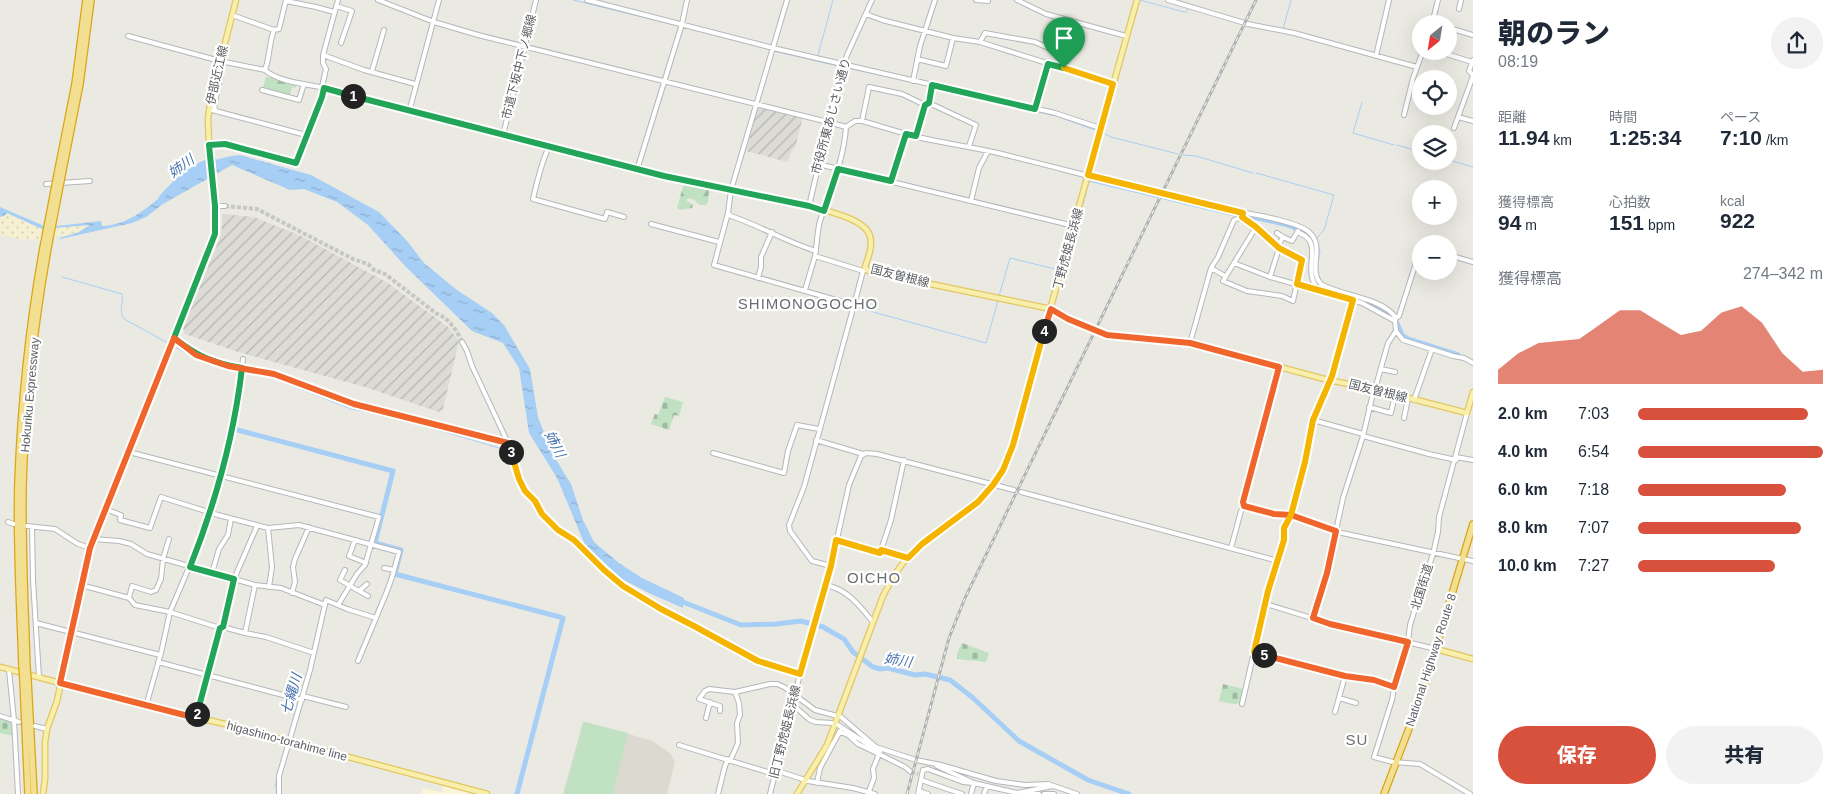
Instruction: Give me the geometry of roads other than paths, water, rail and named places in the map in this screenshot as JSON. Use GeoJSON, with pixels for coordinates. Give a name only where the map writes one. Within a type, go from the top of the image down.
{"type":"FeatureCollection","features":[{"type":"Feature","properties":{"kind":"highway","name":"Hokuriku Expressway"},"geometry":{"type":"LineString","coordinates":[[61,170],[86,0]]}},
{"type":"Feature","properties":{"kind":"highway","name":"Hokuriku Expressway"},"geometry":{"type":"LineString","coordinates":[[34,794],[25,667],[23,542],[25,442],[45,248],[80,84],[91,0]]}},
{"type":"Feature","properties":{"kind":"highway","name":"National Highway Route 8"},"geometry":{"type":"LineString","coordinates":[[1384,794],[1416,712],[1473,524]]}},
{"type":"Feature","properties":{"kind":"highway","name":"Hokuriku Expressway"},"geometry":{"type":"LineString","coordinates":[[26,680],[28,794]]}},
{"type":"Feature","properties":{"kind":"main road","name":"伊部近江線"},"geometry":{"type":"LineString","coordinates":[[43,794],[46,779],[45,742],[47,729],[56,701],[90,548],[213,242],[216,224],[209,148],[209,110],[236,0]]}},
{"type":"Feature","properties":{"kind":"main road","name":"丁野虎姫長浜線"},"geometry":{"type":"LineString","coordinates":[[839,715],[890,582],[908,558],[922,544],[970,509],[993,485],[1003,470],[1013,445],[1137,0]]}},
{"type":"Feature","properties":{"kind":"main road","name":"国友曽根線"},"geometry":{"type":"LineString","coordinates":[[323,88],[637,170],[809,206],[856,221],[864,226],[870,235],[871,245],[864,270],[1051,309],[1068,319],[1107,335],[1190,343],[1467,413]]}},
{"type":"Feature","properties":{"kind":"main road"},"geometry":{"type":"LineString","coordinates":[[209,148],[225,144],[296,163],[313,121],[323,88]]}},
{"type":"Feature","properties":{"kind":"main road"},"geometry":{"type":"LineString","coordinates":[[1467,413],[1473,392]]}},
{"type":"Feature","properties":{"kind":"main road"},"geometry":{"type":"LineString","coordinates":[[1436,649],[1473,659]]}},
{"type":"Feature","properties":{"kind":"main road","name":"higashino-torahime line"},"geometry":{"type":"LineString","coordinates":[[0,667],[487,794]]}},
{"type":"Feature","properties":{"kind":"main road"},"geometry":{"type":"LineString","coordinates":[[797,794],[827,745],[839,715]]}},
{"type":"Feature","properties":{"kind":"street"},"geometry":{"type":"LineString","coordinates":[[232,15],[274,30],[279,29],[286,0],[334,12]]}},
{"type":"Feature","properties":{"kind":"street"},"geometry":{"type":"LineString","coordinates":[[128,36],[220,61],[265,70],[269,74],[323,88],[326,69],[323,63],[323,55],[338,0]]}},
{"type":"Feature","properties":{"kind":"street"},"geometry":{"type":"LineString","coordinates":[[378,0],[434,22],[846,127],[855,121],[862,121],[906,134],[969,146],[1243,215],[1269,218],[1308,231],[1315,240],[1317,249],[1315,273],[1321,284],[1368,300],[1391,312],[1395,319],[1396,331],[1407,342],[1473,362]]}},
{"type":"Feature","properties":{"kind":"street"},"geometry":{"type":"LineString","coordinates":[[409,112],[439,0]]}},
{"type":"Feature","properties":{"kind":"street","name":"市道下坂中下ノ郷線"},"geometry":{"type":"LineString","coordinates":[[503,135],[536,0]]}},
{"type":"Feature","properties":{"kind":"street"},"geometry":{"type":"LineString","coordinates":[[587,0],[773,48],[1035,109],[1100,128]]}},
{"type":"Feature","properties":{"kind":"street"},"geometry":{"type":"LineString","coordinates":[[637,170],[687,0]]}},
{"type":"Feature","properties":{"kind":"street"},"geometry":{"type":"LineString","coordinates":[[787,0],[731,190],[728,213],[714,266],[854,305]]}},
{"type":"Feature","properties":{"kind":"street","name":"市役所東あじさい通り"},"geometry":{"type":"LineString","coordinates":[[809,206],[843,64],[872,0]]}},
{"type":"Feature","properties":{"kind":"street"},"geometry":{"type":"LineString","coordinates":[[913,81],[917,59],[935,0]]}},
{"type":"Feature","properties":{"kind":"street"},"geometry":{"type":"LineString","coordinates":[[976,0],[988,1]]}},
{"type":"Feature","properties":{"kind":"street"},"geometry":{"type":"LineString","coordinates":[[1017,0],[1046,14],[1126,36]]}},
{"type":"Feature","properties":{"kind":"street"},"geometry":{"type":"LineString","coordinates":[[1168,0],[1248,24],[1294,33],[1417,68]]}},
{"type":"Feature","properties":{"kind":"street"},"geometry":{"type":"LineString","coordinates":[[1188,7],[1189,0]]}},
{"type":"Feature","properties":{"kind":"street"},"geometry":{"type":"LineString","coordinates":[[1376,56],[1388,0]]}},
{"type":"Feature","properties":{"kind":"street"},"geometry":{"type":"LineString","coordinates":[[1432,0],[1438,1],[1435,15]]}},
{"type":"Feature","properties":{"kind":"street"},"geometry":{"type":"LineString","coordinates":[[1459,9],[1461,0]]}},
{"type":"Feature","properties":{"kind":"street"},"geometry":{"type":"LineString","coordinates":[[336,6],[352,11],[341,43]]}},
{"type":"Feature","properties":{"kind":"street"},"geometry":{"type":"LineString","coordinates":[[866,14],[882,20],[953,38],[980,42],[1113,84]]}},
{"type":"Feature","properties":{"kind":"street"},"geometry":{"type":"LineString","coordinates":[[265,70],[270,56],[269,45],[274,30]]}},
{"type":"Feature","properties":{"kind":"street"},"geometry":{"type":"LineString","coordinates":[[372,72],[384,30]]}},
{"type":"Feature","properties":{"kind":"street"},"geometry":{"type":"LineString","coordinates":[[1458,31],[1473,35]]}},
{"type":"Feature","properties":{"kind":"street"},"geometry":{"type":"LineString","coordinates":[[980,42],[985,33],[1035,42],[1066,56],[1067,60],[1064,68]]}},
{"type":"Feature","properties":{"kind":"street"},"geometry":{"type":"LineString","coordinates":[[917,59],[946,66],[953,38]]}},
{"type":"Feature","properties":{"kind":"street"},"geometry":{"type":"LineString","coordinates":[[323,55],[415,84]]}},
{"type":"Feature","properties":{"kind":"street"},"geometry":{"type":"LineString","coordinates":[[1455,125],[1473,75],[1469,72],[1472,61],[1458,57]]}},
{"type":"Feature","properties":{"kind":"street"},"geometry":{"type":"LineString","coordinates":[[1404,115],[1420,60]]}},
{"type":"Feature","properties":{"kind":"street"},"geometry":{"type":"LineString","coordinates":[[1035,109],[1048,64]]}},
{"type":"Feature","properties":{"kind":"street"},"geometry":{"type":"LineString","coordinates":[[217,73],[220,74],[214,111],[306,135]]}},
{"type":"Feature","properties":{"kind":"street"},"geometry":{"type":"LineString","coordinates":[[262,90],[299,100],[304,84]]}},
{"type":"Feature","properties":{"kind":"street"},"geometry":{"type":"LineString","coordinates":[[916,136],[932,85]]}},
{"type":"Feature","properties":{"kind":"street"},"geometry":{"type":"LineString","coordinates":[[862,121],[869,88],[902,94],[976,125],[969,146]]}},
{"type":"Feature","properties":{"kind":"street"},"geometry":{"type":"LineString","coordinates":[[1458,117],[1473,122]]}},
{"type":"Feature","properties":{"kind":"street"},"geometry":{"type":"LineString","coordinates":[[805,290],[815,256],[819,224],[844,148],[846,127]]}},
{"type":"Feature","properties":{"kind":"street"},"geometry":{"type":"LineString","coordinates":[[891,181],[906,134]]}},
{"type":"Feature","properties":{"kind":"street"},"geometry":{"type":"LineString","coordinates":[[548,146],[538,172],[539,181],[533,199],[605,220],[607,212],[624,217]]}},
{"type":"Feature","properties":{"kind":"street"},"geometry":{"type":"LineString","coordinates":[[971,201],[979,168],[988,151]]}},
{"type":"Feature","properties":{"kind":"street"},"geometry":{"type":"LineString","coordinates":[[818,164],[1074,226]]}},
{"type":"Feature","properties":{"kind":"street"},"geometry":{"type":"LineString","coordinates":[[46,184],[90,181]]}},
{"type":"Feature","properties":{"kind":"street"},"geometry":{"type":"LineString","coordinates":[[215,204],[225,206]]}},
{"type":"Feature","properties":{"kind":"street"},"geometry":{"type":"LineString","coordinates":[[728,213],[731,216],[772,232],[794,244],[816,251]]}},
{"type":"Feature","properties":{"kind":"street"},"geometry":{"type":"LineString","coordinates":[[1243,215],[1278,247],[1302,260],[1293,301],[1282,296],[1247,291],[1223,281],[1256,227]]}},
{"type":"Feature","properties":{"kind":"street"},"geometry":{"type":"LineString","coordinates":[[1190,343],[1211,268],[1218,257],[1234,220],[1243,215]]}},
{"type":"Feature","properties":{"kind":"street"},"geometry":{"type":"LineString","coordinates":[[651,224],[719,242]]}},
{"type":"Feature","properties":{"kind":"street"},"geometry":{"type":"LineString","coordinates":[[1277,233],[1292,241],[1298,229]]}},
{"type":"Feature","properties":{"kind":"street"},"geometry":{"type":"LineString","coordinates":[[1298,229],[1311,243],[1313,250],[1310,274],[1318,289]]}},
{"type":"Feature","properties":{"kind":"street"},"geometry":{"type":"LineString","coordinates":[[758,278],[761,257],[765,244],[772,232]]}},
{"type":"Feature","properties":{"kind":"street"},"geometry":{"type":"LineString","coordinates":[[1270,277],[1278,247],[1284,237]]}},
{"type":"Feature","properties":{"kind":"street"},"geometry":{"type":"LineString","coordinates":[[815,256],[864,270],[804,487],[789,525],[790,531],[812,561],[831,566]]}},
{"type":"Feature","properties":{"kind":"street"},"geometry":{"type":"LineString","coordinates":[[1457,257],[1473,262]]}},
{"type":"Feature","properties":{"kind":"street"},"geometry":{"type":"LineString","coordinates":[[1234,263],[1270,277],[1353,300],[1395,319]]}},
{"type":"Feature","properties":{"kind":"street"},"geometry":{"type":"LineString","coordinates":[[1211,268],[1226,276]]}},
{"type":"Feature","properties":{"kind":"street"},"geometry":{"type":"LineString","coordinates":[[1395,319],[1399,316],[1412,279]]}},
{"type":"Feature","properties":{"kind":"street"},"geometry":{"type":"LineString","coordinates":[[1242,704],[1266,604],[1284,540],[1284,528],[1290,515],[1305,462],[1313,420],[1331,380],[1353,300]]}},
{"type":"Feature","properties":{"kind":"street"},"geometry":{"type":"LineString","coordinates":[[1313,618],[1327,573],[1343,498],[1363,435],[1369,407],[1388,343],[1396,331]]}},
{"type":"Feature","properties":{"kind":"street"},"geometry":{"type":"LineString","coordinates":[[174,338],[196,355],[228,366],[274,374],[354,404],[508,443]]}},
{"type":"Feature","properties":{"kind":"street"},"geometry":{"type":"LineString","coordinates":[[462,342],[508,443],[522,485],[542,514],[558,530],[574,540],[623,586],[661,609],[758,661],[800,674]]}},
{"type":"Feature","properties":{"kind":"street"},"geometry":{"type":"LineString","coordinates":[[1414,400],[1432,349]]}},
{"type":"Feature","properties":{"kind":"street"},"geometry":{"type":"LineString","coordinates":[[146,706],[170,612],[190,567],[209,512],[238,403],[243,359]]}},
{"type":"Feature","properties":{"kind":"street"},"geometry":{"type":"LineString","coordinates":[[1231,548],[1244,506],[1243,502],[1279,367]]}},
{"type":"Feature","properties":{"kind":"street"},"geometry":{"type":"LineString","coordinates":[[1381,370],[1395,372]]}},
{"type":"Feature","properties":{"kind":"street"},"geometry":{"type":"LineString","coordinates":[[1369,407],[1390,413],[1395,395]]}},
{"type":"Feature","properties":{"kind":"street"},"geometry":{"type":"LineString","coordinates":[[1404,418],[1408,398]]}},
{"type":"Feature","properties":{"kind":"street","name":"北国街道"},"geometry":{"type":"LineString","coordinates":[[1396,763],[1374,757],[1408,642],[1412,618],[1433,554],[1439,517],[1467,413]]}},
{"type":"Feature","properties":{"kind":"street"},"geometry":{"type":"LineString","coordinates":[[1313,420],[1429,454],[1473,460]]}},
{"type":"Feature","properties":{"kind":"street"},"geometry":{"type":"LineString","coordinates":[[713,453],[784,473],[788,450],[797,425],[819,429]]}},
{"type":"Feature","properties":{"kind":"street"},"geometry":{"type":"LineString","coordinates":[[816,440],[863,454],[877,454],[904,460],[1014,490]]}},
{"type":"Feature","properties":{"kind":"street"},"geometry":{"type":"LineString","coordinates":[[128,452],[379,518],[366,562],[338,606]]}},
{"type":"Feature","properties":{"kind":"street","name":"旧丁野虎姫長浜線"},"geometry":{"type":"LineString","coordinates":[[770,794],[800,674],[831,566],[849,485],[858,461],[863,454]]}},
{"type":"Feature","properties":{"kind":"street"},"geometry":{"type":"LineString","coordinates":[[836,540],[880,553],[894,511],[895,498],[904,460]]}},
{"type":"Feature","properties":{"kind":"street"},"geometry":{"type":"LineString","coordinates":[[1021,492],[1278,561]]}},
{"type":"Feature","properties":{"kind":"street"},"geometry":{"type":"LineString","coordinates":[[106,509],[122,514],[120,520],[150,528],[161,497],[257,526],[268,528],[294,524],[399,552],[390,585],[382,599],[358,661]]}},
{"type":"Feature","properties":{"kind":"street"},"geometry":{"type":"LineString","coordinates":[[1244,506],[1274,514],[1290,515],[1336,531],[1433,554],[1473,561]]}},
{"type":"Feature","properties":{"kind":"street"},"geometry":{"type":"LineString","coordinates":[[212,573],[219,549],[228,535],[231,519]]}},
{"type":"Feature","properties":{"kind":"street"},"geometry":{"type":"LineString","coordinates":[[8,522],[14,524]]}},
{"type":"Feature","properties":{"kind":"street"},"geometry":{"type":"LineString","coordinates":[[40,677],[29,526],[55,529],[78,544],[90,548]]}},
{"type":"Feature","properties":{"kind":"street"},"geometry":{"type":"LineString","coordinates":[[196,718],[234,579],[257,526]]}},
{"type":"Feature","properties":{"kind":"street"},"geometry":{"type":"LineString","coordinates":[[292,593],[295,582],[293,567],[295,559],[310,527]]}},
{"type":"Feature","properties":{"kind":"street"},"geometry":{"type":"LineString","coordinates":[[268,528],[272,567],[269,587]]}},
{"type":"Feature","properties":{"kind":"street"},"geometry":{"type":"LineString","coordinates":[[94,538],[131,544],[147,554],[256,585],[281,588],[325,605]]}},
{"type":"Feature","properties":{"kind":"street"},"geometry":{"type":"LineString","coordinates":[[128,598],[132,586],[151,592],[156,590],[161,579],[163,559],[169,539]]}},
{"type":"Feature","properties":{"kind":"street"},"geometry":{"type":"LineString","coordinates":[[355,540],[349,556],[366,562]]}},
{"type":"Feature","properties":{"kind":"street"},"geometry":{"type":"LineString","coordinates":[[881,550],[908,558]]}},
{"type":"Feature","properties":{"kind":"street"},"geometry":{"type":"LineString","coordinates":[[384,568],[394,570]]}},
{"type":"Feature","properties":{"kind":"street"},"geometry":{"type":"LineString","coordinates":[[345,570],[340,580],[368,596]]}},
{"type":"Feature","properties":{"kind":"street"},"geometry":{"type":"LineString","coordinates":[[359,592],[367,584]]}},
{"type":"Feature","properties":{"kind":"street"},"geometry":{"type":"LineString","coordinates":[[81,585],[128,598],[135,605],[170,612],[244,633],[266,637],[314,653]]}},
{"type":"Feature","properties":{"kind":"street"},"geometry":{"type":"LineString","coordinates":[[244,633],[256,585]]}},
{"type":"Feature","properties":{"kind":"street"},"geometry":{"type":"LineString","coordinates":[[826,585],[837,587],[846,592],[873,623]]}},
{"type":"Feature","properties":{"kind":"street"},"geometry":{"type":"LineString","coordinates":[[279,794],[279,776],[302,698],[326,600],[338,606],[376,618]]}},
{"type":"Feature","properties":{"kind":"street"},"geometry":{"type":"LineString","coordinates":[[1266,604],[1330,624],[1436,649]]}},
{"type":"Feature","properties":{"kind":"street"},"geometry":{"type":"LineString","coordinates":[[36,623],[160,655]]}},
{"type":"Feature","properties":{"kind":"street"},"geometry":{"type":"LineString","coordinates":[[1254,652],[1345,676],[1374,680],[1394,687]]}},
{"type":"Feature","properties":{"kind":"street"},"geometry":{"type":"LineString","coordinates":[[158,662],[346,707]]}},
{"type":"Feature","properties":{"kind":"street"},"geometry":{"type":"LineString","coordinates":[[9,670],[18,794]]}},
{"type":"Feature","properties":{"kind":"street"},"geometry":{"type":"LineString","coordinates":[[1335,712],[1345,676]]}},
{"type":"Feature","properties":{"kind":"street"},"geometry":{"type":"LineString","coordinates":[[720,711],[720,706],[699,698],[704,691],[709,689],[735,692],[770,684],[784,687],[815,710],[839,715],[862,734],[865,741],[880,752],[879,754]]}},
{"type":"Feature","properties":{"kind":"street"},"geometry":{"type":"LineString","coordinates":[[718,794],[725,766],[738,743],[740,715],[735,692]]}},
{"type":"Feature","properties":{"kind":"street"},"geometry":{"type":"LineString","coordinates":[[1339,698],[1356,702]]}},
{"type":"Feature","properties":{"kind":"street"},"geometry":{"type":"LineString","coordinates":[[706,718],[710,702]]}},
{"type":"Feature","properties":{"kind":"street"},"geometry":{"type":"LineString","coordinates":[[793,705],[810,720],[832,723]]}},
{"type":"Feature","properties":{"kind":"street"},"geometry":{"type":"LineString","coordinates":[[0,716],[20,722]]}},
{"type":"Feature","properties":{"kind":"street"},"geometry":{"type":"LineString","coordinates":[[36,726],[47,729]]}},
{"type":"Feature","properties":{"kind":"street"},"geometry":{"type":"LineString","coordinates":[[840,728],[876,747],[916,760],[996,781],[1025,785],[1048,784],[1077,794]]}},
{"type":"Feature","properties":{"kind":"street"},"geometry":{"type":"LineString","coordinates":[[840,728],[858,744],[905,767],[911,772]]}},
{"type":"Feature","properties":{"kind":"street"},"geometry":{"type":"LineString","coordinates":[[817,783],[820,768],[840,728]]}},
{"type":"Feature","properties":{"kind":"street"},"geometry":{"type":"LineString","coordinates":[[679,745],[817,783],[875,794]]}},
{"type":"Feature","properties":{"kind":"street"},"geometry":{"type":"LineString","coordinates":[[868,793],[874,778],[873,769],[879,754]]}},
{"type":"Feature","properties":{"kind":"street"},"geometry":{"type":"LineString","coordinates":[[1396,763],[1414,762],[1426,766],[1470,794]]}},
{"type":"Feature","properties":{"kind":"street"},"geometry":{"type":"LineString","coordinates":[[931,763],[974,783]]}},
{"type":"Feature","properties":{"kind":"street"},"geometry":{"type":"LineString","coordinates":[[928,794],[918,793],[921,780],[919,774],[923,770],[928,769],[963,782],[1017,794],[1039,794]]}},
{"type":"Feature","properties":{"kind":"street"},"geometry":{"type":"LineString","coordinates":[[921,780],[962,794]]}},
{"type":"Feature","properties":{"kind":"street"},"geometry":{"type":"LineString","coordinates":[[971,794],[974,783]]}},
{"type":"Feature","properties":{"kind":"street"},"geometry":{"type":"LineString","coordinates":[[984,794],[987,786]]}},
{"type":"Feature","properties":{"kind":"street"},"geometry":{"type":"LineString","coordinates":[[1017,794],[1054,786]]}},
{"type":"Feature","properties":{"kind":"street"},"geometry":{"type":"LineString","coordinates":[[997,794],[999,789]]}},
{"type":"Feature","properties":{"kind":"street"},"geometry":{"type":"LineString","coordinates":[[1044,794],[1054,794]]}},
{"type":"Feature","properties":{"kind":"water"},"geometry":{"type":"Polygon","coordinates":[[[240,155],[311,175],[379,212],[408,242],[424,263],[457,290],[492,313],[504,325],[530,369],[538,417],[552,453],[571,484],[583,520],[594,542],[619,563],[642,578],[684,598],[683,608],[622,579],[585,545],[557,478],[529,433],[519,368],[503,343],[472,331],[405,266],[368,225],[337,202],[304,189],[290,190],[232,165],[163,204],[146,217],[132,223],[60,239],[77,233],[90,225],[42,229],[7,213],[0,217],[0,207],[42,225],[57,226],[101,221],[102,226],[116,224],[141,212],[201,166],[217,159],[240,155]]]}},
{"type":"Feature","properties":{"kind":"waterway"},"geometry":{"type":"LineString","coordinates":[[573,0],[679,26]]}},
{"type":"Feature","properties":{"kind":"waterway"},"geometry":{"type":"LineString","coordinates":[[818,55],[833,0]]}},
{"type":"Feature","properties":{"kind":"waterway"},"geometry":{"type":"LineString","coordinates":[[1140,0],[1184,12],[1189,8]]}},
{"type":"Feature","properties":{"kind":"waterway"},"geometry":{"type":"LineString","coordinates":[[1283,29],[1291,0]]}},
{"type":"Feature","properties":{"kind":"waterway"},"geometry":{"type":"LineString","coordinates":[[685,27],[771,50]]}},
{"type":"Feature","properties":{"kind":"waterway"},"geometry":{"type":"LineString","coordinates":[[1271,27],[1280,28]]}},
{"type":"Feature","properties":{"kind":"waterway"},"geometry":{"type":"LineString","coordinates":[[774,51],[838,66]]}},
{"type":"Feature","properties":{"kind":"waterway"},"geometry":{"type":"LineString","coordinates":[[848,68],[929,86]]}},
{"type":"Feature","properties":{"kind":"waterway"},"geometry":{"type":"LineString","coordinates":[[933,88],[1056,116],[1095,130]]}},
{"type":"Feature","properties":{"kind":"waterway"},"geometry":{"type":"LineString","coordinates":[[1362,102],[1353,133],[1394,145]]}},
{"type":"Feature","properties":{"kind":"waterway"},"geometry":{"type":"LineString","coordinates":[[1101,132],[1111,137],[1178,154]]}},
{"type":"Feature","properties":{"kind":"waterway"},"geometry":{"type":"LineString","coordinates":[[1397,145],[1412,149]]}},
{"type":"Feature","properties":{"kind":"waterway"},"geometry":{"type":"LineString","coordinates":[[1183,155],[1196,156],[1253,173]]}},
{"type":"Feature","properties":{"kind":"waterway","name":"姉川"},"geometry":{"type":"LineString","coordinates":[[161,198],[185,175],[206,162],[214,160]]}},
{"type":"Feature","properties":{"kind":"waterway"},"geometry":{"type":"LineString","coordinates":[[1457,162],[1473,167]]}},
{"type":"Feature","properties":{"kind":"waterway"},"geometry":{"type":"LineString","coordinates":[[1090,174],[1093,165]]}},
{"type":"Feature","properties":{"kind":"waterway"},"geometry":{"type":"LineString","coordinates":[[1256,173],[1334,195],[1324,230],[1317,238],[1320,253],[1317,265]]}},
{"type":"Feature","properties":{"kind":"waterway"},"geometry":{"type":"LineString","coordinates":[[1065,271],[1090,178]]}},
{"type":"Feature","properties":{"kind":"waterway"},"geometry":{"type":"LineString","coordinates":[[1089,179],[1239,215]]}},
{"type":"Feature","properties":{"kind":"waterway"},"geometry":{"type":"LineString","coordinates":[[1245,216],[1294,227],[1310,237],[1315,249],[1313,270]]}},
{"type":"Feature","properties":{"kind":"waterway"},"geometry":{"type":"LineString","coordinates":[[999,296],[1010,258],[1059,270]]}},
{"type":"Feature","properties":{"kind":"waterway"},"geometry":{"type":"LineString","coordinates":[[715,267],[722,269]]}},
{"type":"Feature","properties":{"kind":"waterway"},"geometry":{"type":"LineString","coordinates":[[62,277],[122,294],[121,313],[124,319],[168,343]]}},
{"type":"Feature","properties":{"kind":"waterway"},"geometry":{"type":"LineString","coordinates":[[1314,279],[1319,286],[1333,291]]}},
{"type":"Feature","properties":{"kind":"waterway"},"geometry":{"type":"LineString","coordinates":[[1351,297],[1367,302],[1393,317]]}},
{"type":"Feature","properties":{"kind":"waterway"},"geometry":{"type":"LineString","coordinates":[[855,307],[986,343],[998,301]]}},
{"type":"Feature","properties":{"kind":"waterway"},"geometry":{"type":"LineString","coordinates":[[1397,323],[1402,335],[1408,339],[1458,355]]}},
{"type":"Feature","properties":{"kind":"waterway"},"geometry":{"type":"LineString","coordinates":[[175,347],[206,362],[239,372]]}},
{"type":"Feature","properties":{"kind":"waterway"},"geometry":{"type":"LineString","coordinates":[[243,372],[273,378],[351,409],[391,416],[499,448]]}},
{"type":"Feature","properties":{"kind":"waterway"},"geometry":{"type":"LineString","coordinates":[[234,429],[393,471],[375,543],[401,550],[395,574],[560,617]]}},
{"type":"Feature","properties":{"kind":"waterway","name":"姉川"},"geometry":{"type":"LineString","coordinates":[[678,600],[741,625],[801,621],[823,627],[844,639],[853,652],[873,667],[880,669],[888,668],[915,675],[925,674],[950,680],[972,697],[1019,741],[1088,780],[1129,794]]}},
{"type":"Feature","properties":{"kind":"waterway"},"geometry":{"type":"LineString","coordinates":[[517,794],[563,618]]}},
{"type":"Feature","properties":{"kind":"waterway","name":"七縄川"},"geometry":{"type":"LineString","coordinates":[[275,787],[277,777]]}},
{"type":"Feature","properties":{"kind":"waterway","name":"七縄川"},"geometry":{"type":"LineString","coordinates":[[276,790],[277,794]]}},
{"type":"Feature","properties":{"kind":"tunnel"},"geometry":{"type":"LineString","coordinates":[[225,206],[257,209],[353,259],[368,264],[374,270],[385,274],[437,314],[445,318],[462,342]]}},
{"type":"Feature","properties":{"kind":"tunnel"},"geometry":{"type":"LineString","coordinates":[[911,772],[918,774]]}},
{"type":"Feature","properties":{"kind":"railway"},"geometry":{"type":"LineString","coordinates":[[907,794],[949,638],[965,598],[1256,0]]}},
{"type":"Feature","properties":{"kind":"district","name":"SHIMONOGOCHO"},"geometry":{"type":"Point","coordinates":[808,303]}},
{"type":"Feature","properties":{"kind":"district","name":"OICHO"},"geometry":{"type":"Point","coordinates":[874,577]}},
{"type":"Feature","properties":{"kind":"district","name":"SU"},"geometry":{"type":"Point","coordinates":[1357,739]}}]}
